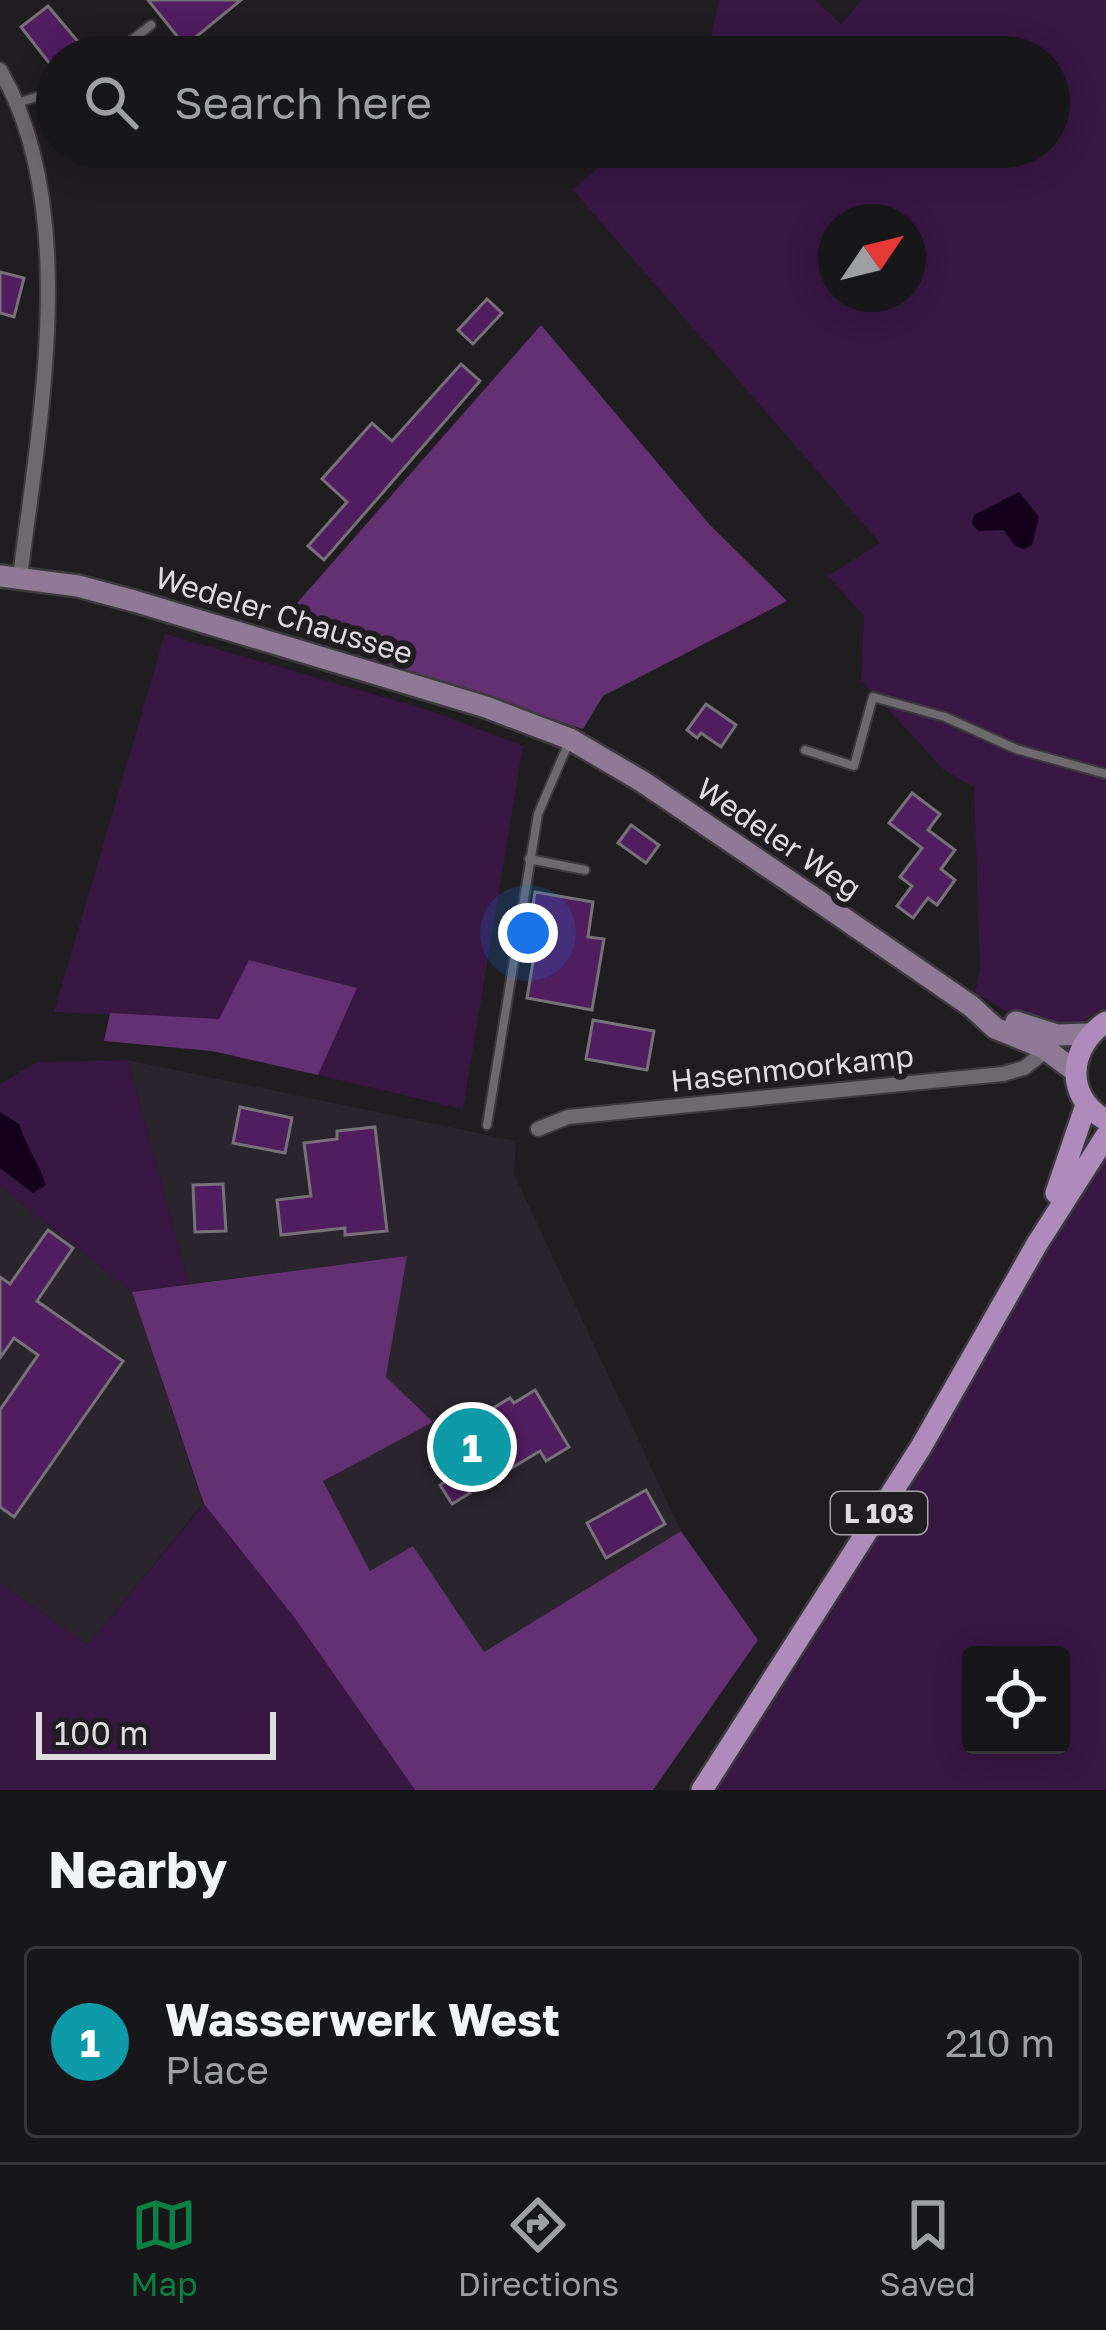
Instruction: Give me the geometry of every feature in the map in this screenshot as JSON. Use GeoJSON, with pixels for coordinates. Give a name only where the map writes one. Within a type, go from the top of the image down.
{"type":"FeatureCollection","features":[{"type":"Feature","properties":{"kind":"main road","name":"Wedeler Chaussee"},"geometry":{"type":"LineString","coordinates":[[10,577],[134,602],[548,729]]}},
{"type":"Feature","properties":{"kind":"main road","name":"Wedeler Weg"},"geometry":{"type":"LineString","coordinates":[[548,729],[643,782],[971,1006],[995,1028],[1047,1050],[1075,1071]]}},
{"type":"Feature","properties":{"kind":"main road","name":"Wedeler Weg"},"geometry":{"type":"LineString","coordinates":[[971,1006],[1034,1030],[1098,1028]]}},
{"type":"Feature","properties":{"kind":"main road"},"geometry":{"type":"LineString","coordinates":[[1098,1028],[1077,1055],[1075,1071],[1086,1105],[1106,1120]]}},
{"type":"Feature","properties":{"kind":"main road","name":"L 103"},"geometry":{"type":"LineString","coordinates":[[1037,1244],[1086,1105]]}},
{"type":"Feature","properties":{"kind":"main road","name":"L 103"},"geometry":{"type":"LineString","coordinates":[[702,1790],[921,1447],[1037,1244],[1106,1136]]}},
{"type":"Feature","properties":{"kind":"street"},"geometry":{"type":"LineString","coordinates":[[0,70],[18,104],[31,145],[45,238],[46,368],[10,577]]}},
{"type":"Feature","properties":{"kind":"street","name":"Hasenmoorkamp"},"geometry":{"type":"LineString","coordinates":[[538,1129],[568,1117],[1003,1074],[1024,1068],[1047,1050]]}},
{"type":"Feature","properties":{"kind":"lane"},"geometry":{"type":"LineString","coordinates":[[138,36],[151,26]]}},
{"type":"Feature","properties":{"kind":"lane"},"geometry":{"type":"LineString","coordinates":[[18,104],[36,98]]}},
{"type":"Feature","properties":{"kind":"lane"},"geometry":{"type":"LineString","coordinates":[[805,750],[854,766],[873,697],[945,717],[1016,749],[1106,774]]}},
{"type":"Feature","properties":{"kind":"lane"},"geometry":{"type":"LineString","coordinates":[[487,1125],[538,814],[570,739]]}},
{"type":"Feature","properties":{"kind":"lane"},"geometry":{"type":"LineString","coordinates":[[529,859],[584,870]]}},
{"type":"Feature","properties":{"kind":"shaded area"},"geometry":{"type":"Polygon","coordinates":[[[719,0],[815,0],[841,24],[862,0],[1106,0],[1106,1007],[1071,1028],[1026,1022],[975,993],[980,970],[974,787],[944,770],[861,680],[864,616],[828,576],[880,543],[573,190],[597,168],[1070,168],[1070,36],[711,36],[719,0]]]}},
{"type":"Feature","properties":{"kind":"shaded area"},"geometry":{"type":"Polygon","coordinates":[[[541,325],[710,525],[787,601],[603,696],[583,729],[276,627],[541,325]]]}},
{"type":"Feature","properties":{"kind":"shaded area"},"geometry":{"type":"Polygon","coordinates":[[[1019,492],[1039,517],[1032,545],[1024,549],[1015,546],[1004,530],[978,531],[972,523],[974,515],[1019,492]]]}},
{"type":"Feature","properties":{"kind":"shaded area"},"geometry":{"type":"Polygon","coordinates":[[[165,634],[425,709],[523,746],[463,1109],[318,1075],[356,988],[250,960],[219,1019],[54,1012],[165,634]]]}},
{"type":"Feature","properties":{"kind":"shaded area"},"geometry":{"type":"Polygon","coordinates":[[[249,960],[357,988],[318,1075],[212,1051],[104,1041],[110,1013],[219,1019],[249,960]]]}},
{"type":"Feature","properties":{"kind":"shaded area"},"geometry":{"type":"Polygon","coordinates":[[[128,1060],[516,1141],[514,1174],[681,1531],[484,1652],[413,1547],[370,1572],[323,1480],[386,1377],[407,1256],[189,1284],[128,1060]]]}},
{"type":"Feature","properties":{"kind":"shaded area"},"geometry":{"type":"Polygon","coordinates":[[[128,1060],[189,1284],[132,1292],[0,1186],[0,1084],[37,1062],[128,1060]]]}},
{"type":"Feature","properties":{"kind":"shaded area"},"geometry":{"type":"Polygon","coordinates":[[[0,1112],[19,1124],[43,1177],[46,1185],[33,1193],[0,1168],[0,1112]]]}},
{"type":"Feature","properties":{"kind":"shaded area"},"geometry":{"type":"Polygon","coordinates":[[[1106,1158],[1106,1790],[717,1790],[835,1607],[1007,1312],[1033,1277],[1095,1165],[1106,1158]]]}},
{"type":"Feature","properties":{"kind":"shaded area"},"geometry":{"type":"Polygon","coordinates":[[[0,1186],[132,1292],[203,1504],[88,1645],[0,1583],[0,1186]]]}},
{"type":"Feature","properties":{"kind":"shaded area"},"geometry":{"type":"Polygon","coordinates":[[[407,1256],[386,1377],[433,1422],[323,1481],[370,1571],[413,1546],[484,1652],[681,1531],[758,1640],[653,1790],[415,1790],[294,1617],[204,1504],[132,1292],[407,1256]]]}},
{"type":"Feature","properties":{"kind":"shaded area"},"geometry":{"type":"Polygon","coordinates":[[[204,1504],[294,1617],[415,1790],[0,1790],[0,1583],[88,1645],[204,1504]]]}},
{"type":"Feature","properties":{"kind":"building"},"geometry":{"type":"Polygon","coordinates":[[[148,0],[241,0],[197,36],[177,36],[148,0]]]}},
{"type":"Feature","properties":{"kind":"building"},"geometry":{"type":"Polygon","coordinates":[[[48,6],[73,36],[36,36],[36,46],[21,27],[48,6]]]}},
{"type":"Feature","properties":{"kind":"building"},"geometry":{"type":"Polygon","coordinates":[[[0,272],[24,278],[14,317],[0,313],[0,272]]]}},
{"type":"Feature","properties":{"kind":"building"},"geometry":{"type":"Polygon","coordinates":[[[487,299],[502,313],[473,344],[458,330],[487,299]]]}},
{"type":"Feature","properties":{"kind":"building"},"geometry":{"type":"Polygon","coordinates":[[[461,364],[480,381],[324,560],[308,546],[347,502],[322,479],[372,423],[392,441],[461,364]]]}},
{"type":"Feature","properties":{"kind":"building"},"geometry":{"type":"Polygon","coordinates":[[[706,704],[736,725],[721,747],[687,730],[706,704]]]}},
{"type":"Feature","properties":{"kind":"building"},"geometry":{"type":"Polygon","coordinates":[[[912,793],[940,814],[928,830],[955,850],[941,869],[955,880],[937,905],[928,898],[913,918],[897,906],[912,886],[900,877],[922,848],[889,823],[912,793]]]}},
{"type":"Feature","properties":{"kind":"building"},"geometry":{"type":"Polygon","coordinates":[[[631,825],[659,845],[646,863],[618,843],[631,825]]]}},
{"type":"Feature","properties":{"kind":"building"},"geometry":{"type":"Polygon","coordinates":[[[535,892],[593,902],[588,937],[604,939],[592,1010],[527,998],[538,932],[529,930],[535,892]]]}},
{"type":"Feature","properties":{"kind":"building"},"geometry":{"type":"Polygon","coordinates":[[[593,1020],[654,1031],[647,1070],[586,1059],[593,1020]]]}},
{"type":"Feature","properties":{"kind":"building"},"geometry":{"type":"Polygon","coordinates":[[[240,1107],[292,1118],[285,1153],[233,1143],[240,1107]]]}},
{"type":"Feature","properties":{"kind":"building"},"geometry":{"type":"Polygon","coordinates":[[[375,1127],[387,1231],[345,1235],[345,1228],[281,1235],[277,1200],[311,1196],[304,1143],[337,1139],[337,1131],[375,1127]]]}},
{"type":"Feature","properties":{"kind":"building"},"geometry":{"type":"Polygon","coordinates":[[[223,1184],[226,1231],[195,1232],[193,1185],[223,1184]]]}},
{"type":"Feature","properties":{"kind":"building"},"geometry":{"type":"Polygon","coordinates":[[[48,1230],[73,1248],[37,1301],[123,1361],[14,1517],[0,1507],[0,1410],[38,1355],[14,1338],[0,1358],[0,1277],[10,1284],[48,1230]]]}},
{"type":"Feature","properties":{"kind":"building"},"geometry":{"type":"Polygon","coordinates":[[[535,1390],[569,1447],[546,1461],[540,1451],[505,1472],[500,1463],[464,1484],[470,1493],[452,1504],[440,1485],[448,1480],[428,1447],[510,1398],[514,1403],[535,1390]]]}},
{"type":"Feature","properties":{"kind":"building"},"geometry":{"type":"Polygon","coordinates":[[[646,1490],[665,1524],[606,1558],[587,1523],[646,1490]]]}},
{"type":"Feature","properties":{"kind":"place","name":"Wasserwerk West"},"geometry":{"type":"Point","coordinates":[472,1447]}}]}
